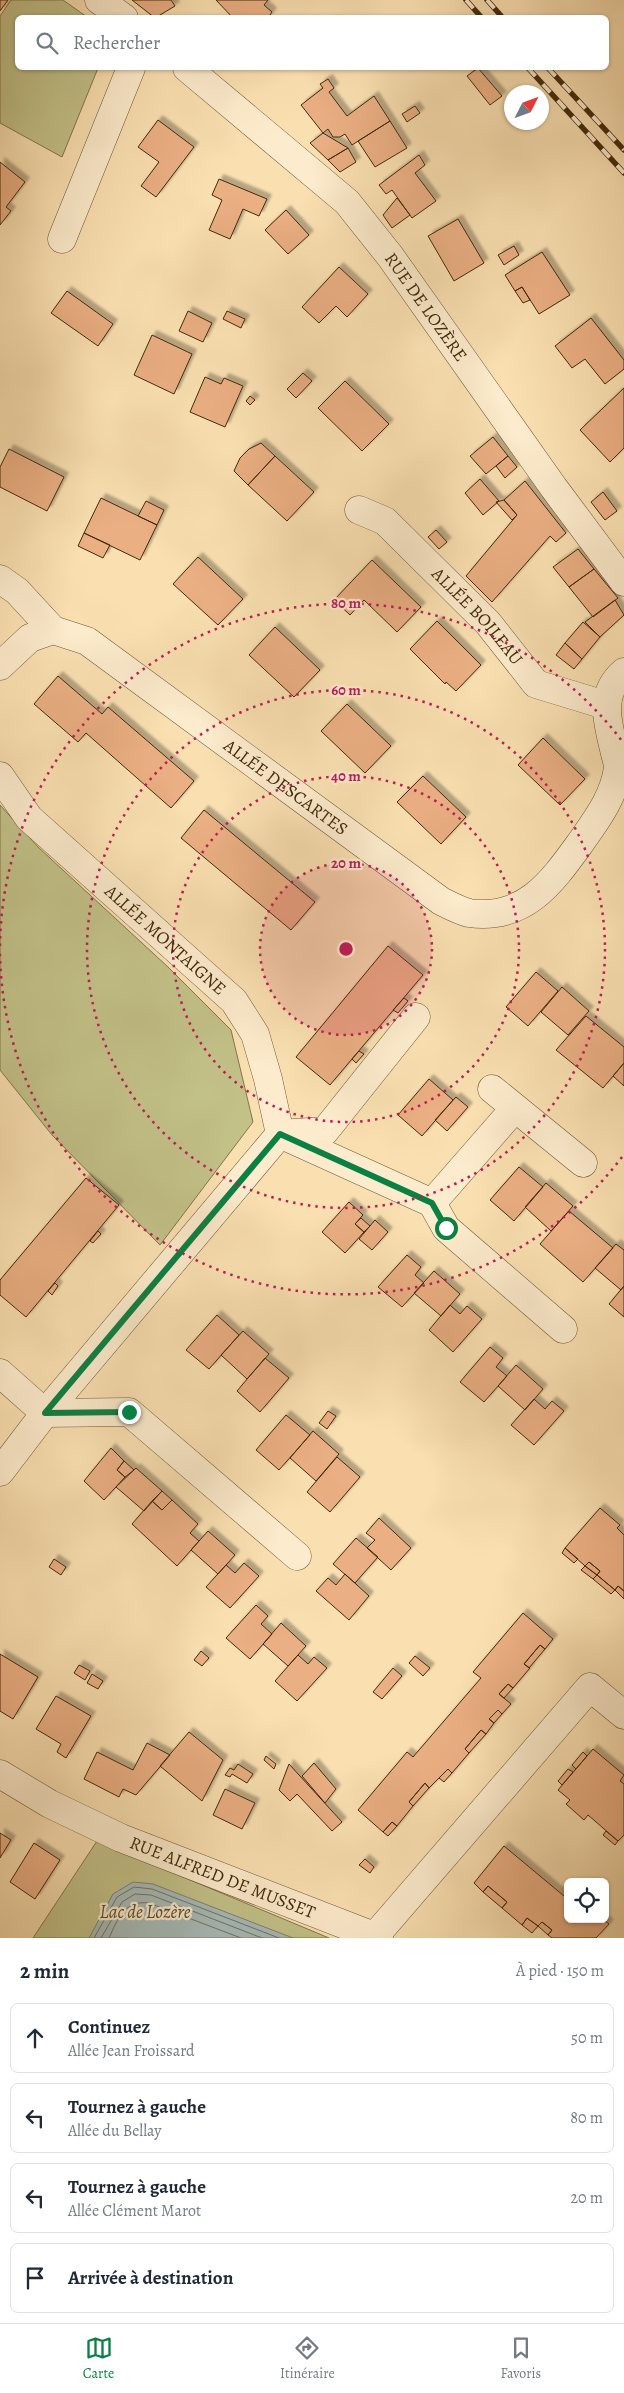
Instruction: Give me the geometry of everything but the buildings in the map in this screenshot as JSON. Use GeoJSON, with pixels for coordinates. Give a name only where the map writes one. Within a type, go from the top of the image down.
{"type":"FeatureCollection","features":[{"type":"Feature","properties":{"kind":"street"},"geometry":{"type":"LineString","coordinates":[[99,0],[120,15]]}},
{"type":"Feature","properties":{"kind":"street"},"geometry":{"type":"LineString","coordinates":[[62,238],[130,70]]}},
{"type":"Feature","properties":{"kind":"street","name":"RUE DE LOZÈRE"},"geometry":{"type":"LineString","coordinates":[[189,70],[347,202],[390,256],[554,488],[624,582]]}},
{"type":"Feature","properties":{"kind":"street","name":"ALLÉE BOILEAU"},"geometry":{"type":"LineString","coordinates":[[359,510],[386,521],[488,623],[536,684],[605,705]]}},
{"type":"Feature","properties":{"kind":"street"},"geometry":{"type":"LineString","coordinates":[[0,579],[17,591],[53,630],[30,638],[0,666]]}},
{"type":"Feature","properties":{"kind":"street","name":"ALLÉE DESCARTES"},"geometry":{"type":"LineString","coordinates":[[53,630],[87,640],[441,901],[467,913],[490,913],[511,909],[534,898],[553,881],[607,804],[618,766],[605,705]]}},
{"type":"Feature","properties":{"kind":"street"},"geometry":{"type":"LineString","coordinates":[[605,705],[617,678],[624,672]]}},
{"type":"Feature","properties":{"kind":"street","name":"ALLÉE MONTAIGNE"},"geometry":{"type":"LineString","coordinates":[[0,776],[29,818],[234,1001],[255,1034],[268,1079],[280,1134]]}},
{"type":"Feature","properties":{"kind":"street"},"geometry":{"type":"LineString","coordinates":[[0,1472],[45,1413],[280,1134],[325,1131],[416,1017]]}},
{"type":"Feature","properties":{"kind":"street"},"geometry":{"type":"LineString","coordinates":[[492,1089],[584,1163]]}},
{"type":"Feature","properties":{"kind":"street"},"geometry":{"type":"LineString","coordinates":[[432,1203],[515,1108]]}},
{"type":"Feature","properties":{"kind":"street"},"geometry":{"type":"LineString","coordinates":[[280,1134],[432,1203],[446,1228],[563,1329]]}},
{"type":"Feature","properties":{"kind":"street"},"geometry":{"type":"LineString","coordinates":[[0,1373],[45,1413],[129,1412],[297,1556]]}},
{"type":"Feature","properties":{"kind":"street"},"geometry":{"type":"LineString","coordinates":[[377,1937],[590,1687],[624,1714]]}},
{"type":"Feature","properties":{"kind":"street","name":"RUE ALFRED DE MUSSET"},"geometry":{"type":"LineString","coordinates":[[0,1774],[50,1804],[121,1838],[377,1937]]}},
{"type":"Feature","properties":{"kind":"shaded area"},"geometry":{"type":"Polygon","coordinates":[[[11,0],[63,0],[84,15],[15,15],[15,70],[97,70],[62,157],[0,123],[0,16],[11,0]]]}},
{"type":"Feature","properties":{"kind":"shaded area"},"geometry":{"type":"Polygon","coordinates":[[[0,805],[38,847],[168,967],[231,1030],[253,1122],[160,1245],[52,1135],[0,1070],[0,805]]]}},
{"type":"Feature","properties":{"kind":"shaded area"},"geometry":{"type":"Polygon","coordinates":[[[97,1841],[329,1938],[33,1938],[97,1841]]]}},
{"type":"Feature","properties":{"kind":"water","name":"Lac de Lozère"},"geometry":{"type":"Polygon","coordinates":[[[133,1882],[153,1884],[293,1938],[89,1938],[113,1894],[133,1882]]]}},
{"type":"Feature","properties":{"kind":"railway"},"geometry":{"type":"LineString","coordinates":[[466,0],[479,15]]}},
{"type":"Feature","properties":{"kind":"railway"},"geometry":{"type":"LineString","coordinates":[[487,0],[500,15]]}},
{"type":"Feature","properties":{"kind":"railway"},"geometry":{"type":"LineString","coordinates":[[530,70],[624,173]]}},
{"type":"Feature","properties":{"kind":"railway"},"geometry":{"type":"LineString","coordinates":[[550,70],[624,150]]}},
{"type":"Feature","properties":{"kind":"route"},"geometry":{"type":"LineString","coordinates":[[129,1412],[45,1413],[280,1134],[432,1203],[446,1228]]}}]}
